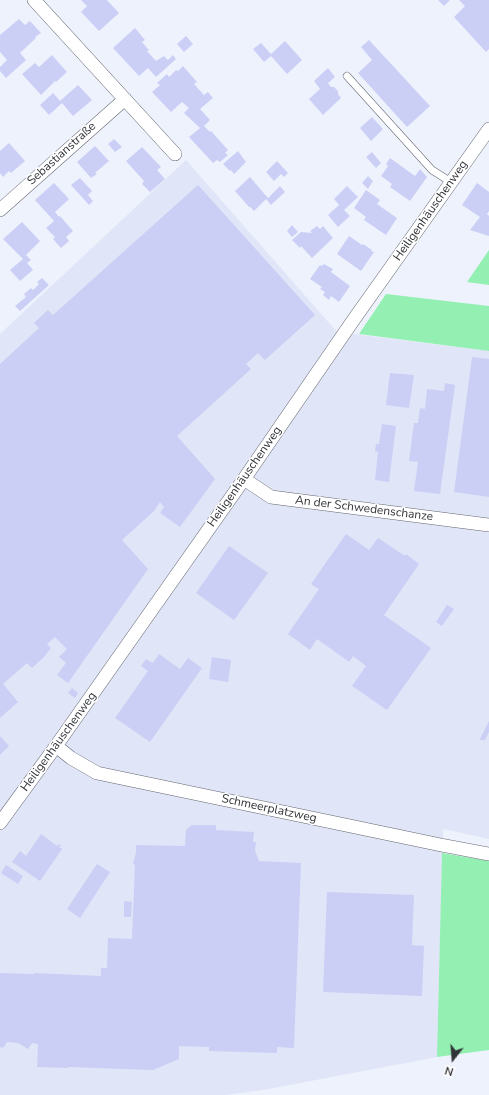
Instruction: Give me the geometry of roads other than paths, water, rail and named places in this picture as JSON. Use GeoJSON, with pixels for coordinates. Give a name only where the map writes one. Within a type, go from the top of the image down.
{"type":"FeatureCollection","features":[{"type":"Feature","properties":{"kind":"street"},"geometry":{"type":"LineString","coordinates":[[34,0],[175,154]]}},
{"type":"Feature","properties":{"kind":"street","name":"Sebastianstraße"},"geometry":{"type":"LineString","coordinates":[[0,210],[125,99]]}},
{"type":"Feature","properties":{"kind":"street","name":"Heiligenhäuschenweg"},"geometry":{"type":"LineString","coordinates":[[0,823],[56,746],[244,479],[352,322],[489,129]]}},
{"type":"Feature","properties":{"kind":"street","name":"An der Schwedenschanze"},"geometry":{"type":"LineString","coordinates":[[244,479],[271,497],[489,525]]}},
{"type":"Feature","properties":{"kind":"street","name":"Schmeerplatzweg"},"geometry":{"type":"LineString","coordinates":[[56,746],[71,758],[97,773],[489,854]]}},
{"type":"Feature","properties":{"kind":"lane"},"geometry":{"type":"LineString","coordinates":[[347,76],[432,170],[451,182]]}}]}
